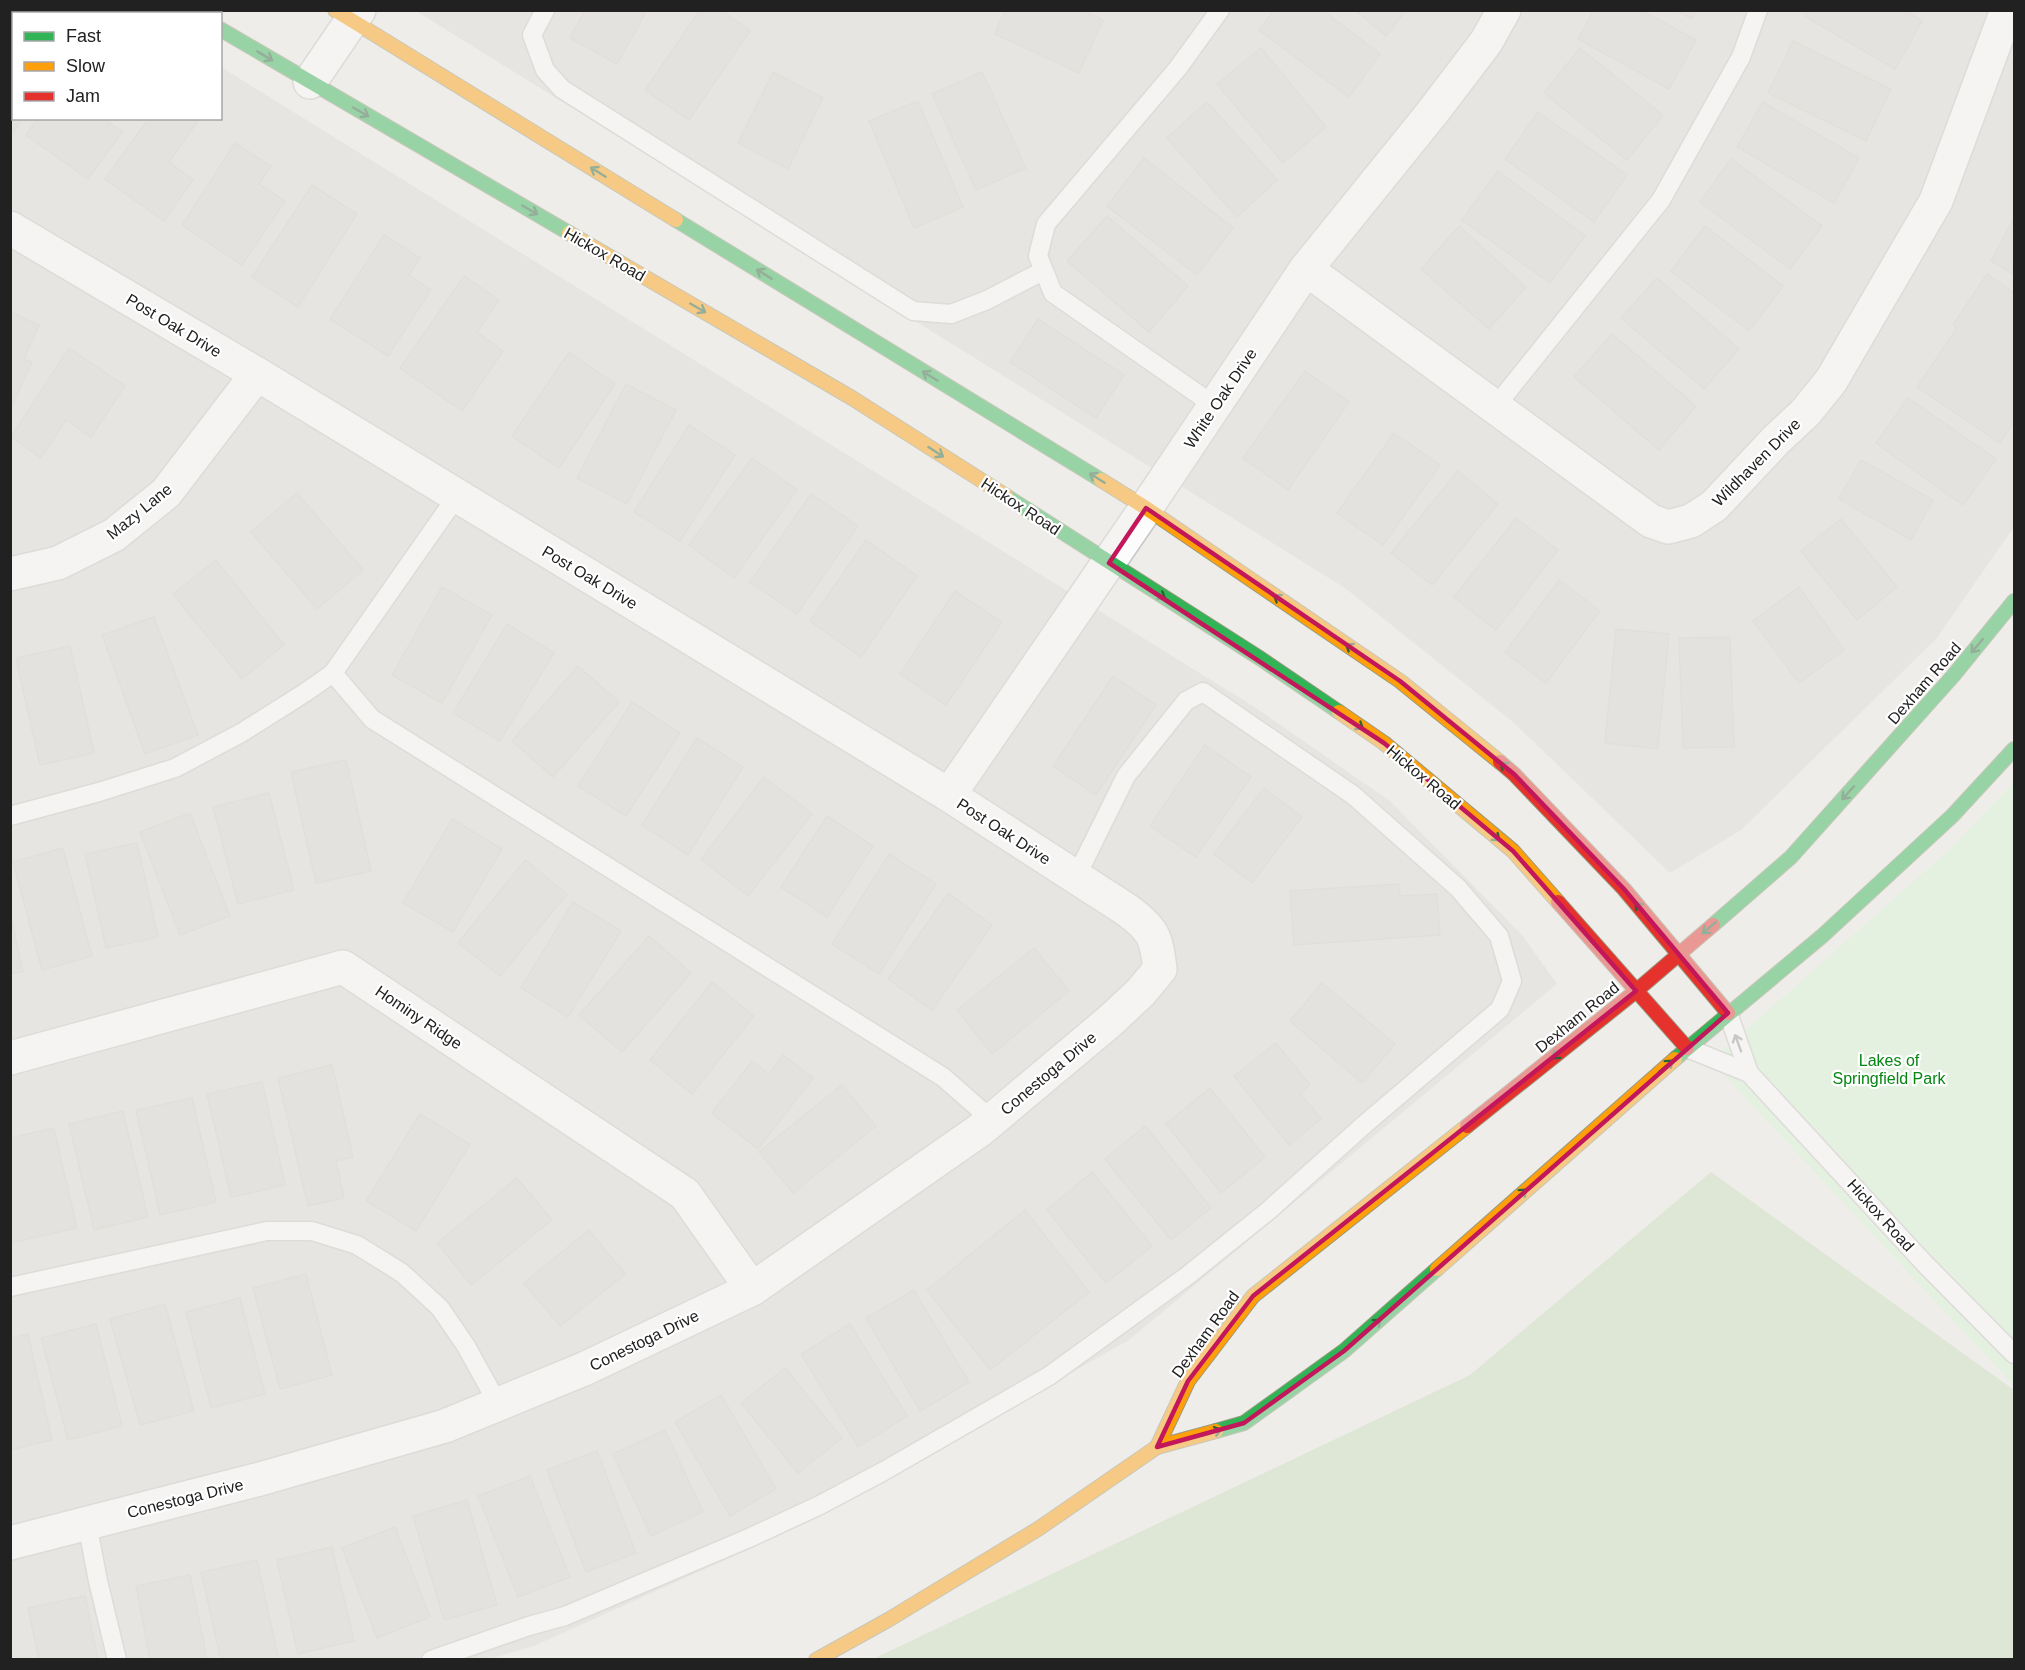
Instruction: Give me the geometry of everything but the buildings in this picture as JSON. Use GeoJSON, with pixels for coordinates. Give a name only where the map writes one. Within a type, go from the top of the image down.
{"type":"FeatureCollection","features":[{"type":"Feature","properties":{"kind":"street","name":"White Oak Drive"},"geometry":{"type":"LineString","coordinates":[[949,795],[1109,563],[1306,269],[1452,87],[1486,42],[1504,10]]}},
{"type":"Feature","properties":{"kind":"street","name":"Wildhaven Drive"},"geometry":{"type":"LineString","coordinates":[[1306,269],[1651,521],[1668,527],[1691,521],[1714,506],[1776,440],[1805,414],[1831,381],[1936,201],[2007,10]]}},
{"type":"Feature","properties":{"kind":"street"},"geometry":{"type":"LineString","coordinates":[[310,82],[349,14]]}},
{"type":"Feature","properties":{"kind":"street","name":"Hickox Road"},"geometry":{"type":"LineString","coordinates":[[349,14],[1146,508],[1400,681],[1514,774],[1624,889],[1728,1013]]}},
{"type":"Feature","properties":{"kind":"street","name":"Hickox Road"},"geometry":{"type":"LineString","coordinates":[[222,29],[852,398],[1261,659],[1384,743],[1513,851],[1687,1048]]}},
{"type":"Feature","properties":{"kind":"street","name":"Post Oak Drive"},"geometry":{"type":"LineString","coordinates":[[10,228],[257,374],[949,795],[1146,925],[1157,943]]}},
{"type":"Feature","properties":{"kind":"street","name":"Mazy Lane"},"geometry":{"type":"LineString","coordinates":[[10,574],[58,562],[114,535],[166,493],[257,374]]}},
{"type":"Feature","properties":{"kind":"street","name":"Dexham Road"},"geometry":{"type":"LineString","coordinates":[[1157,1447],[1188,1381],[1253,1296],[1636,991],[1791,857],[1953,676],[2014,601]]}},
{"type":"Feature","properties":{"kind":"street"},"geometry":{"type":"LineString","coordinates":[[816,1659],[888,1620],[1038,1529],[1157,1447],[1244,1423],[1344,1351],[1687,1048],[1839,920],[1953,815],[2014,749]]}},
{"type":"Feature","properties":{"kind":"street","name":"Conestoga Drive"},"geometry":{"type":"LineString","coordinates":[[10,1543],[260,1479],[445,1426],[584,1369],[752,1288],[992,1120],[1110,1021],[1141,992],[1160,969],[1157,943]]}},
{"type":"Feature","properties":{"kind":"street","name":"Hominy Ridge"},"geometry":{"type":"LineString","coordinates":[[10,1058],[343,967],[686,1194],[752,1288]]}},
{"type":"Feature","properties":{"kind":"lane"},"geometry":{"type":"LineString","coordinates":[[545,10],[532,35],[545,70],[562,89],[913,311],[951,314],[987,300],[1044,271]]}},
{"type":"Feature","properties":{"kind":"lane"},"geometry":{"type":"LineString","coordinates":[[1215,406],[1053,293],[1038,256],[1046,224],[1178,68],[1220,10]]}},
{"type":"Feature","properties":{"kind":"lane"},"geometry":{"type":"LineString","coordinates":[[1495,407],[1661,200],[1741,57],[1758,10]]}},
{"type":"Feature","properties":{"kind":"lane"},"geometry":{"type":"LineString","coordinates":[[10,816],[99,792],[175,768],[241,733],[306,692],[333,672],[457,496]]}},
{"type":"Feature","properties":{"kind":"lane"},"geometry":{"type":"LineString","coordinates":[[333,672],[372,719],[944,1077],[992,1120]]}},
{"type":"Feature","properties":{"kind":"lane"},"geometry":{"type":"LineString","coordinates":[[430,1659],[565,1616],[749,1538],[884,1472],[1048,1376],[1187,1276],[1268,1211],[1365,1124],[1500,1009],[1512,981],[1499,936],[1458,888],[1353,795],[1203,692],[1186,701],[1126,776],[1076,877]]}},
{"type":"Feature","properties":{"kind":"lane","name":"Hickox Road"},"geometry":{"type":"LineString","coordinates":[[1728,1013],[1749,1073],[1925,1264],[2014,1354]]}},
{"type":"Feature","properties":{"kind":"lane","name":"Hickox Road"},"geometry":{"type":"LineString","coordinates":[[1687,1048],[1749,1073]]}},
{"type":"Feature","properties":{"kind":"lane"},"geometry":{"type":"LineString","coordinates":[[10,1287],[267,1231],[312,1231],[357,1245],[402,1272],[440,1308],[466,1346],[498,1404]]}},
{"type":"Feature","properties":{"kind":"lane"},"geometry":{"type":"LineString","coordinates":[[87,1523],[117,1659]]}},
{"type":"Feature","properties":{"kind":"highlighted area"},"geometry":{"type":"Polygon","coordinates":[[[1146,508],[1400,681],[1514,774],[1624,889],[1728,1013],[1344,1351],[1244,1423],[1157,1447],[1188,1381],[1253,1296],[1636,991],[1513,851],[1384,743],[1109,563],[1146,508]]]}},
{"type":"Feature","properties":{"kind":"shaded area"},"geometry":{"type":"Polygon","coordinates":[[[129,10],[132,12],[12,12],[12,120],[222,120],[222,68],[1253,706],[1390,801],[1523,936],[1557,984],[1129,1340],[813,1520],[534,1646],[486,1660],[11,1660],[11,11],[129,10]]]}},
{"type":"Feature","properties":{"kind":"shaded area"},"geometry":{"type":"Polygon","coordinates":[[[416,11],[2014,11],[2014,527],[1936,639],[1741,830],[1670,873],[1514,723],[1345,588],[416,11]]]}},
{"type":"Feature","properties":{"kind":"green space","name":"Lakes of Springfield Park"},"geometry":{"type":"Polygon","coordinates":[[[2014,782],[2014,1386],[1711,1061],[1951,848],[2014,782]]]}},
{"type":"Feature","properties":{"kind":"green space"},"geometry":{"type":"Polygon","coordinates":[[[1711,1172],[2014,1390],[2014,1659],[873,1659],[1470,1375],[1711,1172]]]}},
{"type":"Feature","properties":{"kind":"traffic: fast"},"geometry":{"type":"LineString","coordinates":[[222,30],[569,233]]}},
{"type":"Feature","properties":{"kind":"traffic: fast"},"geometry":{"type":"LineString","coordinates":[[676,220],[1101,480]]}},
{"type":"Feature","properties":{"kind":"traffic: fast"},"geometry":{"type":"LineString","coordinates":[[1006,496],[1261,659],[1339,712]]}},
{"type":"Feature","properties":{"kind":"traffic: fast"},"geometry":{"type":"LineString","coordinates":[[1713,925],[1791,857],[1953,676],[2014,601]]}},
{"type":"Feature","properties":{"kind":"traffic: fast"},"geometry":{"type":"LineString","coordinates":[[1675,1059],[1821,937],[1953,815],[2014,749]]}},
{"type":"Feature","properties":{"kind":"traffic: fast"},"geometry":{"type":"LineString","coordinates":[[1216,1431],[1244,1423],[1344,1351],[1437,1269]]}},
{"type":"Feature","properties":{"kind":"traffic: slow"},"geometry":{"type":"LineString","coordinates":[[335,10],[676,220]]}},
{"type":"Feature","properties":{"kind":"traffic: slow"},"geometry":{"type":"LineString","coordinates":[[569,233],[852,398],[1006,496]]}},
{"type":"Feature","properties":{"kind":"traffic: slow"},"geometry":{"type":"LineString","coordinates":[[1101,480],[1146,508],[1400,681],[1500,762]]}},
{"type":"Feature","properties":{"kind":"traffic: slow"},"geometry":{"type":"LineString","coordinates":[[1339,712],[1384,743],[1513,851],[1558,902]]}},
{"type":"Feature","properties":{"kind":"traffic: slow"},"geometry":{"type":"LineString","coordinates":[[1437,1269],[1675,1059]]}},
{"type":"Feature","properties":{"kind":"traffic: slow"},"geometry":{"type":"LineString","coordinates":[[1157,1447],[1188,1381],[1253,1296],[1467,1126]]}},
{"type":"Feature","properties":{"kind":"traffic: slow"},"geometry":{"type":"LineString","coordinates":[[816,1660],[888,1620],[1038,1529],[1157,1447],[1216,1431]]}},
{"type":"Feature","properties":{"kind":"traffic: jam"},"geometry":{"type":"LineString","coordinates":[[1500,762],[1624,889],[1728,1013]]}},
{"type":"Feature","properties":{"kind":"traffic: jam"},"geometry":{"type":"LineString","coordinates":[[1558,902],[1687,1048]]}},
{"type":"Feature","properties":{"kind":"traffic: jam"},"geometry":{"type":"LineString","coordinates":[[1467,1126],[1636,991],[1713,925]]}}]}
